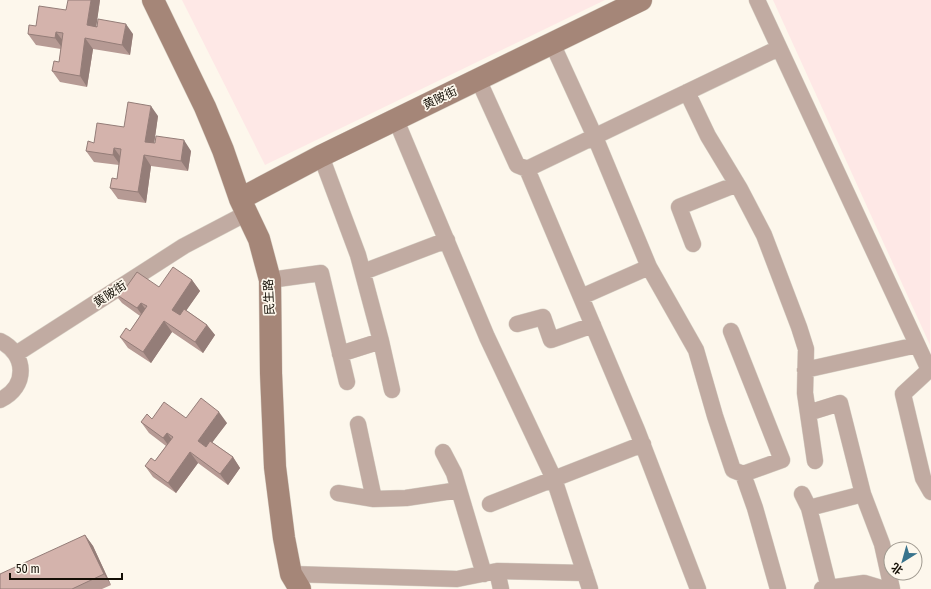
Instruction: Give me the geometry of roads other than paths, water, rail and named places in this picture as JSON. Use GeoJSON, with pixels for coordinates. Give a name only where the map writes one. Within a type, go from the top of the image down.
{"type":"FeatureCollection","features":[{"type":"Feature","properties":{"kind":"main road","name":"民生路"},"geometry":{"type":"LineString","coordinates":[[153,0],[223,150],[244,206],[259,239],[270,280],[271,373],[275,467],[284,538],[296,582]]}},
{"type":"Feature","properties":{"kind":"main road","name":"黄陂街"},"geometry":{"type":"LineString","coordinates":[[244,206],[321,156],[641,0]]}},
{"type":"Feature","properties":{"kind":"street"},"geometry":{"type":"LineString","coordinates":[[757,0],[917,345],[930,369],[903,394],[923,478],[931,492]]}},
{"type":"Feature","properties":{"kind":"street"},"geometry":{"type":"LineString","coordinates":[[552,43],[595,136],[649,267],[696,350],[715,416],[733,470],[743,474],[782,460],[731,331]]}},
{"type":"Feature","properties":{"kind":"street"},"geometry":{"type":"LineString","coordinates":[[527,169],[779,48]]}},
{"type":"Feature","properties":{"kind":"street"},"geometry":{"type":"LineString","coordinates":[[478,79],[517,165],[527,169],[643,444],[698,589]]}},
{"type":"Feature","properties":{"kind":"street"},"geometry":{"type":"LineString","coordinates":[[687,92],[708,136],[737,184],[764,235],[799,327],[806,349],[805,393],[815,461]]}},
{"type":"Feature","properties":{"kind":"street"},"geometry":{"type":"LineString","coordinates":[[396,120],[487,337],[554,479],[590,589]]}},
{"type":"Feature","properties":{"kind":"street"},"geometry":{"type":"LineString","coordinates":[[321,156],[358,255],[381,341],[392,390]]}},
{"type":"Feature","properties":{"kind":"street"},"geometry":{"type":"LineString","coordinates":[[693,244],[679,207],[737,184]]}},
{"type":"Feature","properties":{"kind":"street","name":"黄陂街"},"geometry":{"type":"LineString","coordinates":[[16,354],[244,206]]}},
{"type":"Feature","properties":{"kind":"street"},"geometry":{"type":"LineString","coordinates":[[363,272],[447,240]]}},
{"type":"Feature","properties":{"kind":"street"},"geometry":{"type":"LineString","coordinates":[[581,298],[649,267]]}},
{"type":"Feature","properties":{"kind":"street"},"geometry":{"type":"LineString","coordinates":[[270,280],[321,273],[347,382]]}},
{"type":"Feature","properties":{"kind":"street"},"geometry":{"type":"LineString","coordinates":[[517,324],[543,317],[551,340],[593,325]]}},
{"type":"Feature","properties":{"kind":"street"},"geometry":{"type":"LineString","coordinates":[[0,341],[12,348],[21,368],[19,381],[11,393],[0,400]]}},
{"type":"Feature","properties":{"kind":"street"},"geometry":{"type":"LineString","coordinates":[[340,354],[381,341]]}},
{"type":"Feature","properties":{"kind":"street"},"geometry":{"type":"LineString","coordinates":[[805,370],[917,345]]}},
{"type":"Feature","properties":{"kind":"street"},"geometry":{"type":"LineString","coordinates":[[808,412],[840,403],[863,494],[882,544],[892,589]]}},
{"type":"Feature","properties":{"kind":"street"},"geometry":{"type":"LineString","coordinates":[[358,424],[374,499]]}},
{"type":"Feature","properties":{"kind":"street"},"geometry":{"type":"LineString","coordinates":[[490,504],[643,444]]}},
{"type":"Feature","properties":{"kind":"street"},"geometry":{"type":"LineString","coordinates":[[443,452],[454,472],[459,490],[491,572],[501,589]]}},
{"type":"Feature","properties":{"kind":"street"},"geometry":{"type":"LineString","coordinates":[[743,474],[755,508],[778,589]]}},
{"type":"Feature","properties":{"kind":"street"},"geometry":{"type":"LineString","coordinates":[[338,493],[374,499],[406,498],[459,490]]}},
{"type":"Feature","properties":{"kind":"street"},"geometry":{"type":"LineString","coordinates":[[802,494],[809,508],[826,588],[864,582],[884,589]]}},
{"type":"Feature","properties":{"kind":"street"},"geometry":{"type":"LineString","coordinates":[[809,508],[863,494]]}},
{"type":"Feature","properties":{"kind":"street"},"geometry":{"type":"LineString","coordinates":[[296,582],[403,583],[457,579],[491,572],[585,573]]}}]}
